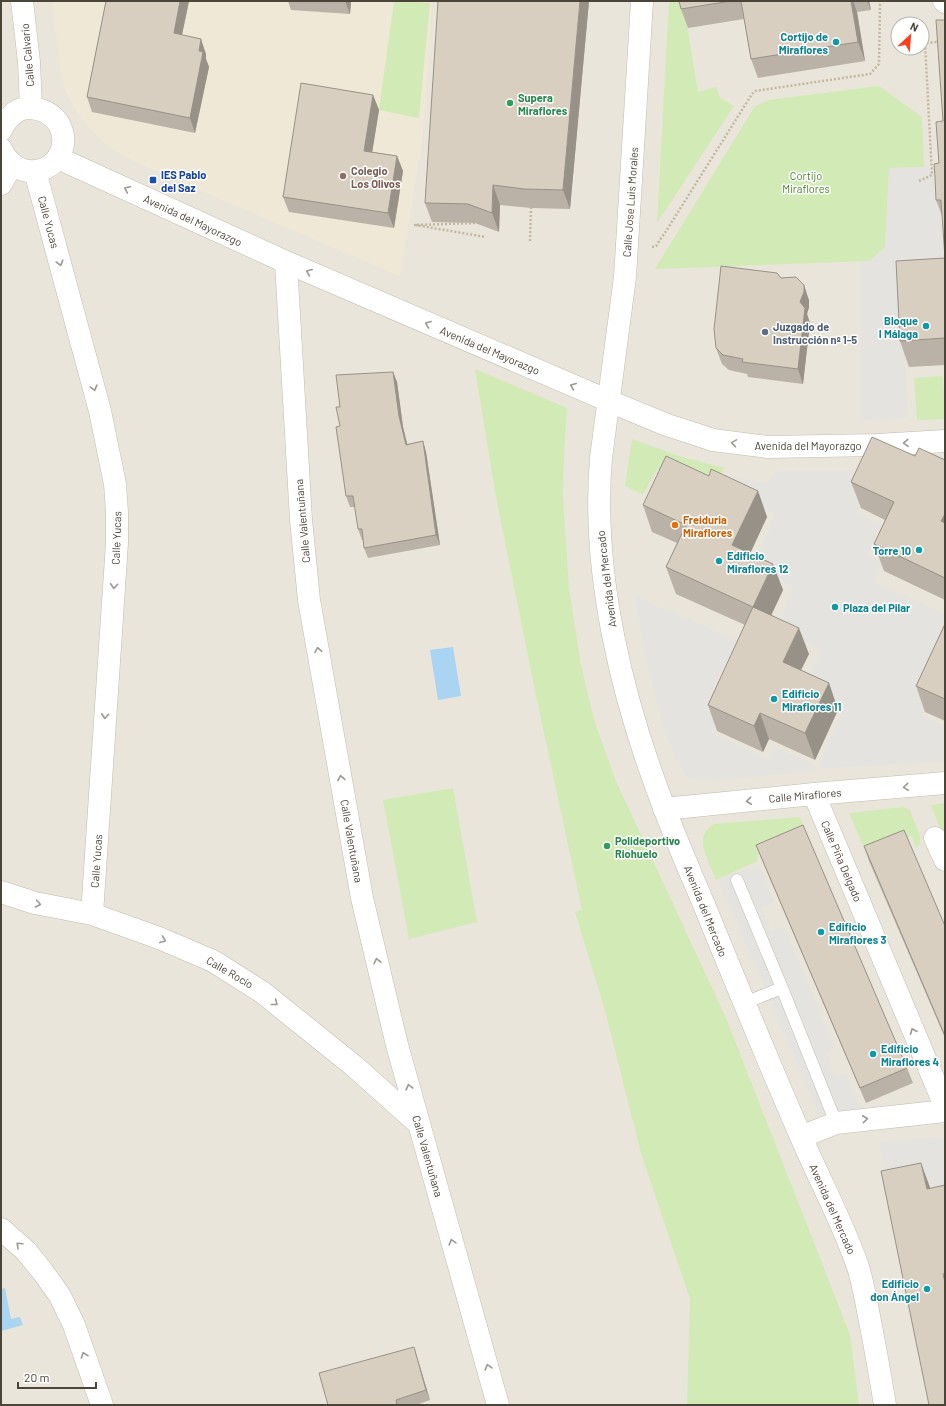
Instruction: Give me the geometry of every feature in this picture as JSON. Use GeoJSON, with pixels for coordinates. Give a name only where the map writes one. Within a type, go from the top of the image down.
{"type":"FeatureCollection","features":[{"type":"Feature","properties":{"kind":"street","name":"Calle Calvario"},"geometry":{"type":"LineString","coordinates":[[22,1],[29,62],[31,108]]}},
{"type":"Feature","properties":{"kind":"street","name":"Calle Jose Luis Morales"},"geometry":{"type":"LineString","coordinates":[[609,401],[625,277],[642,1]]}},
{"type":"Feature","properties":{"kind":"street"},"geometry":{"type":"LineString","coordinates":[[1,184],[6,157],[27,172],[44,169],[52,165],[58,158],[64,139],[57,120],[41,110],[21,108],[12,114],[3,124]]}},
{"type":"Feature","properties":{"kind":"street","name":"Avenida del Mayorazgo"},"geometry":{"type":"LineString","coordinates":[[58,158],[286,262],[609,401],[667,425],[713,440],[768,447],[945,441]]}},
{"type":"Feature","properties":{"kind":"street","name":"Calle Yucas"},"geometry":{"type":"LineString","coordinates":[[36,171],[100,411],[111,459],[116,498],[117,543],[92,914]]}},
{"type":"Feature","properties":{"kind":"street","name":"Calle Valentuñana"},"geometry":{"type":"LineString","coordinates":[[286,262],[301,520],[309,600],[362,898],[397,1045],[498,1405]]}},
{"type":"Feature","properties":{"kind":"street","name":"Avenida del Mercado"},"geometry":{"type":"LineString","coordinates":[[609,401],[601,458],[599,518],[607,602],[625,687],[664,809],[744,1003],[801,1137],[850,1246],[859,1270],[874,1340],[885,1405]]}},
{"type":"Feature","properties":{"kind":"street","name":"Calle Miraflores"},"geometry":{"type":"LineString","coordinates":[[664,809],[945,783]]}},
{"type":"Feature","properties":{"kind":"street","name":"Calle Piña Delgado"},"geometry":{"type":"LineString","coordinates":[[814,794],[945,1106]]}},
{"type":"Feature","properties":{"kind":"street"},"geometry":{"type":"LineString","coordinates":[[935,838],[945,860]]}},
{"type":"Feature","properties":{"kind":"street","name":"Calle Rocío"},"geometry":{"type":"LineString","coordinates":[[1,892],[34,903],[92,914],[213,961],[236,974],[262,992],[354,1066],[419,1124]]}},
{"type":"Feature","properties":{"kind":"street"},"geometry":{"type":"LineString","coordinates":[[801,1137],[836,1123],[945,1111]]}},
{"type":"Feature","properties":{"kind":"street"},"geometry":{"type":"LineString","coordinates":[[1,1229],[26,1251],[60,1296],[74,1325],[102,1405]]}},
{"type":"Feature","properties":{"kind":"lane"},"geometry":{"type":"LineString","coordinates":[[737,880],[836,1123]]}},
{"type":"Feature","properties":{"kind":"lane"},"geometry":{"type":"LineString","coordinates":[[744,1003],[782,988]]}},
{"type":"Feature","properties":{"kind":"path"},"geometry":{"type":"LineString","coordinates":[[649,247],[656,246],[755,91],[870,74],[879,64],[880,1]]}},
{"type":"Feature","properties":{"kind":"path"},"geometry":{"type":"LineString","coordinates":[[919,181],[932,175],[925,43],[938,42],[939,36]]}},
{"type":"Feature","properties":{"kind":"path"},"geometry":{"type":"LineString","coordinates":[[530,241],[531,208]]}},
{"type":"Feature","properties":{"kind":"path"},"geometry":{"type":"LineString","coordinates":[[475,223],[415,225],[486,237]]}},
{"type":"Feature","properties":{"kind":"shaded area"},"geometry":{"type":"Polygon","coordinates":[[[1,1],[945,1],[945,1405],[1,1405],[1,1]]]}},
{"type":"Feature","properties":{"kind":"shaded area"},"geometry":{"type":"Polygon","coordinates":[[[52,1],[432,1],[423,133],[400,276],[148,168],[120,154],[108,146],[84,122],[73,106],[65,90],[52,1]]]}},
{"type":"Feature","properties":{"kind":"shaded area"},"geometry":{"type":"Polygon","coordinates":[[[929,167],[929,171],[943,171],[945,211],[945,278],[902,281],[908,418],[861,421],[861,262],[870,261],[885,247],[889,168],[929,167]]]}},
{"type":"Feature","properties":{"kind":"shaded area","name":"Plaza del Pilar"},"geometry":{"type":"Polygon","coordinates":[[[777,471],[878,471],[861,508],[857,512],[882,524],[867,555],[883,563],[874,582],[945,614],[945,651],[934,685],[921,715],[945,726],[945,761],[820,769],[820,761],[844,708],[842,703],[805,686],[819,656],[819,649],[789,634],[783,624],[782,616],[794,587],[764,573],[758,557],[775,514],[725,491],[731,477],[767,483],[777,471]]]}},
{"type":"Feature","properties":{"kind":"shaded area"},"geometry":{"type":"Polygon","coordinates":[[[635,596],[748,645],[736,673],[723,667],[708,699],[724,707],[712,733],[768,759],[775,747],[811,763],[813,770],[729,779],[695,780],[688,778],[672,749],[662,722],[644,650],[635,596]]]}},
{"type":"Feature","properties":{"kind":"shaded area"},"geometry":{"type":"Polygon","coordinates":[[[758,864],[774,902],[762,908],[772,932],[784,926],[835,1048],[826,1053],[836,1078],[846,1073],[864,1115],[818,1114],[718,880],[758,864]]]}},
{"type":"Feature","properties":{"kind":"shaded area"},"geometry":{"type":"Polygon","coordinates":[[[945,1137],[945,1202],[936,1204],[931,1178],[888,1186],[879,1142],[945,1137]]]}},
{"type":"Feature","properties":{"kind":"green space"},"geometry":{"type":"Polygon","coordinates":[[[394,1],[430,3],[419,118],[379,110],[394,1]]]}},
{"type":"Feature","properties":{"kind":"green space"},"geometry":{"type":"Polygon","coordinates":[[[669,1],[683,1],[698,92],[716,87],[720,98],[734,106],[657,223],[669,1]]]}},
{"type":"Feature","properties":{"kind":"green space","name":"Cortijo Miraflores"},"geometry":{"type":"Polygon","coordinates":[[[879,86],[922,117],[924,167],[890,168],[885,247],[870,261],[655,269],[755,106],[769,100],[879,86]]]}},
{"type":"Feature","properties":{"kind":"green space","name":"Polideportivo Riohuelo"},"geometry":{"type":"Polygon","coordinates":[[[475,369],[567,408],[563,498],[569,589],[581,665],[595,723],[616,781],[726,1018],[850,1335],[859,1405],[687,1405],[690,1299],[641,1153],[606,1014],[575,912],[582,910],[534,686],[495,492],[475,369]]]}},
{"type":"Feature","properties":{"kind":"green space"},"geometry":{"type":"Polygon","coordinates":[[[943,376],[945,419],[917,420],[914,378],[943,376]]]}},
{"type":"Feature","properties":{"kind":"green space"},"geometry":{"type":"Polygon","coordinates":[[[632,439],[679,456],[724,468],[712,493],[657,469],[643,495],[625,486],[632,439]]]}},
{"type":"Feature","properties":{"kind":"green space"},"geometry":{"type":"Polygon","coordinates":[[[453,788],[477,922],[409,939],[383,800],[453,788]]]}},
{"type":"Feature","properties":{"kind":"green space"},"geometry":{"type":"Polygon","coordinates":[[[945,803],[945,829],[941,831],[931,805],[945,803]]]}},
{"type":"Feature","properties":{"kind":"green space"},"geometry":{"type":"Polygon","coordinates":[[[903,807],[910,810],[920,836],[920,844],[916,848],[912,836],[867,855],[849,813],[903,807]]]}},
{"type":"Feature","properties":{"kind":"green space"},"geometry":{"type":"Polygon","coordinates":[[[800,817],[807,834],[757,855],[758,861],[716,880],[704,850],[704,835],[707,829],[714,824],[800,817]]]}},
{"type":"Feature","properties":{"kind":"water"},"geometry":{"type":"Polygon","coordinates":[[[453,647],[461,696],[438,700],[430,650],[453,647]]]}},
{"type":"Feature","properties":{"kind":"water"},"geometry":{"type":"Polygon","coordinates":[[[5,1288],[11,1319],[20,1317],[23,1325],[1,1331],[1,1289],[5,1288]]]}},
{"type":"Feature","properties":{"kind":"building"},"geometry":{"type":"Polygon","coordinates":[[[106,1],[180,1],[174,33],[201,39],[199,51],[203,52],[190,118],[87,97],[106,1]]]}},
{"type":"Feature","properties":{"kind":"building","name":"Supera Miraflores"},"geometry":{"type":"Polygon","coordinates":[[[438,1],[580,1],[563,190],[524,189],[493,185],[492,213],[468,204],[425,203],[438,1]]]}},
{"type":"Feature","properties":{"kind":"building"},"geometry":{"type":"Polygon","coordinates":[[[679,1],[731,1],[681,9],[679,1]]]}},
{"type":"Feature","properties":{"kind":"building"},"geometry":{"type":"Polygon","coordinates":[[[741,1],[851,1],[858,42],[751,59],[741,1]]]}},
{"type":"Feature","properties":{"kind":"building"},"geometry":{"type":"Polygon","coordinates":[[[936,20],[945,20],[945,258],[941,200],[936,200],[934,164],[939,163],[936,122],[943,121],[936,20]]]}},
{"type":"Feature","properties":{"kind":"building"},"geometry":{"type":"Polygon","coordinates":[[[301,83],[373,95],[364,151],[397,156],[388,213],[283,197],[301,83]]]}},
{"type":"Feature","properties":{"kind":"building"},"geometry":{"type":"Polygon","coordinates":[[[945,258],[945,338],[900,341],[896,261],[945,258]]]}},
{"type":"Feature","properties":{"kind":"building","name":"Juzgado de Instrucción nº 1-5"},"geometry":{"type":"Polygon","coordinates":[[[721,266],[777,273],[781,278],[796,277],[804,285],[804,292],[800,302],[805,308],[798,369],[742,362],[743,359],[723,355],[716,348],[714,329],[721,266]]]}},
{"type":"Feature","properties":{"kind":"building"},"geometry":{"type":"Polygon","coordinates":[[[393,372],[399,416],[406,445],[423,441],[436,535],[364,548],[362,529],[358,529],[353,496],[346,496],[336,427],[340,426],[336,407],[340,407],[336,375],[393,372]]]}},
{"type":"Feature","properties":{"kind":"building","name":"Torre 10"},"geometry":{"type":"Polygon","coordinates":[[[872,437],[915,456],[919,448],[945,460],[945,514],[941,521],[945,523],[945,578],[874,544],[894,502],[851,482],[872,437]]]}},
{"type":"Feature","properties":{"kind":"building","name":"Edificio Miraflores 12"},"geometry":{"type":"Polygon","coordinates":[[[666,456],[709,476],[711,469],[758,491],[732,545],[773,564],[753,607],[666,567],[686,525],[643,505],[666,456]]]}},
{"type":"Feature","properties":{"kind":"building"},"geometry":{"type":"Polygon","coordinates":[[[753,607],[799,628],[783,662],[829,683],[805,733],[760,713],[754,726],[708,705],[753,607]]]}},
{"type":"Feature","properties":{"kind":"building"},"geometry":{"type":"Polygon","coordinates":[[[945,624],[945,699],[916,686],[945,624]]]}},
{"type":"Feature","properties":{"kind":"building"},"geometry":{"type":"Polygon","coordinates":[[[803,825],[907,1068],[860,1088],[756,845],[803,825]]]}},
{"type":"Feature","properties":{"kind":"building"},"geometry":{"type":"Polygon","coordinates":[[[904,830],[945,926],[945,1036],[864,846],[904,830]]]}},
{"type":"Feature","properties":{"kind":"building","name":"Edificio don Ángel"},"geometry":{"type":"Polygon","coordinates":[[[921,1163],[927,1189],[945,1185],[945,1273],[943,1274],[945,1282],[945,1405],[929,1405],[881,1171],[921,1163]]]}},
{"type":"Feature","properties":{"kind":"building"},"geometry":{"type":"Polygon","coordinates":[[[414,1347],[426,1390],[396,1400],[397,1404],[393,1405],[328,1405],[319,1373],[414,1347]]]}},
{"type":"Feature","properties":{"kind":"place","name":"Cortijo de Miraflores"},"geometry":{"type":"Point","coordinates":[836,42]}},
{"type":"Feature","properties":{"kind":"place","name":"Supera Miraflores"},"geometry":{"type":"Point","coordinates":[510,103]}},
{"type":"Feature","properties":{"kind":"place","name":"Colegio Los Olivos"},"geometry":{"type":"Point","coordinates":[343,176]}},
{"type":"Feature","properties":{"kind":"place","name":"IES Pablo del Saz"},"geometry":{"type":"Point","coordinates":[153,180]}},
{"type":"Feature","properties":{"kind":"place","name":"Bloque I Málaga"},"geometry":{"type":"Point","coordinates":[926,326]}},
{"type":"Feature","properties":{"kind":"place","name":"Juzgado de Instrucción nº 1-5"},"geometry":{"type":"Point","coordinates":[765,332]}},
{"type":"Feature","properties":{"kind":"place","name":"Freiduria Miraflores"},"geometry":{"type":"Point","coordinates":[675,525]}},
{"type":"Feature","properties":{"kind":"place","name":"Torre 10"},"geometry":{"type":"Point","coordinates":[919,550]}},
{"type":"Feature","properties":{"kind":"place","name":"Edificio Miraflores 12"},"geometry":{"type":"Point","coordinates":[719,561]}},
{"type":"Feature","properties":{"kind":"place","name":"Plaza del Pilar"},"geometry":{"type":"Point","coordinates":[835,607]}},
{"type":"Feature","properties":{"kind":"place","name":"Edificio Miraflores 11"},"geometry":{"type":"Point","coordinates":[774,699]}},
{"type":"Feature","properties":{"kind":"place","name":"Polideportivo Riohuelo"},"geometry":{"type":"Point","coordinates":[607,846]}},
{"type":"Feature","properties":{"kind":"place","name":"Edificio Miraflores 3"},"geometry":{"type":"Point","coordinates":[821,932]}},
{"type":"Feature","properties":{"kind":"place","name":"Edificio Miraflores 4"},"geometry":{"type":"Point","coordinates":[873,1054]}},
{"type":"Feature","properties":{"kind":"place","name":"Edificio don Ángel"},"geometry":{"type":"Point","coordinates":[927,1289]}}]}
